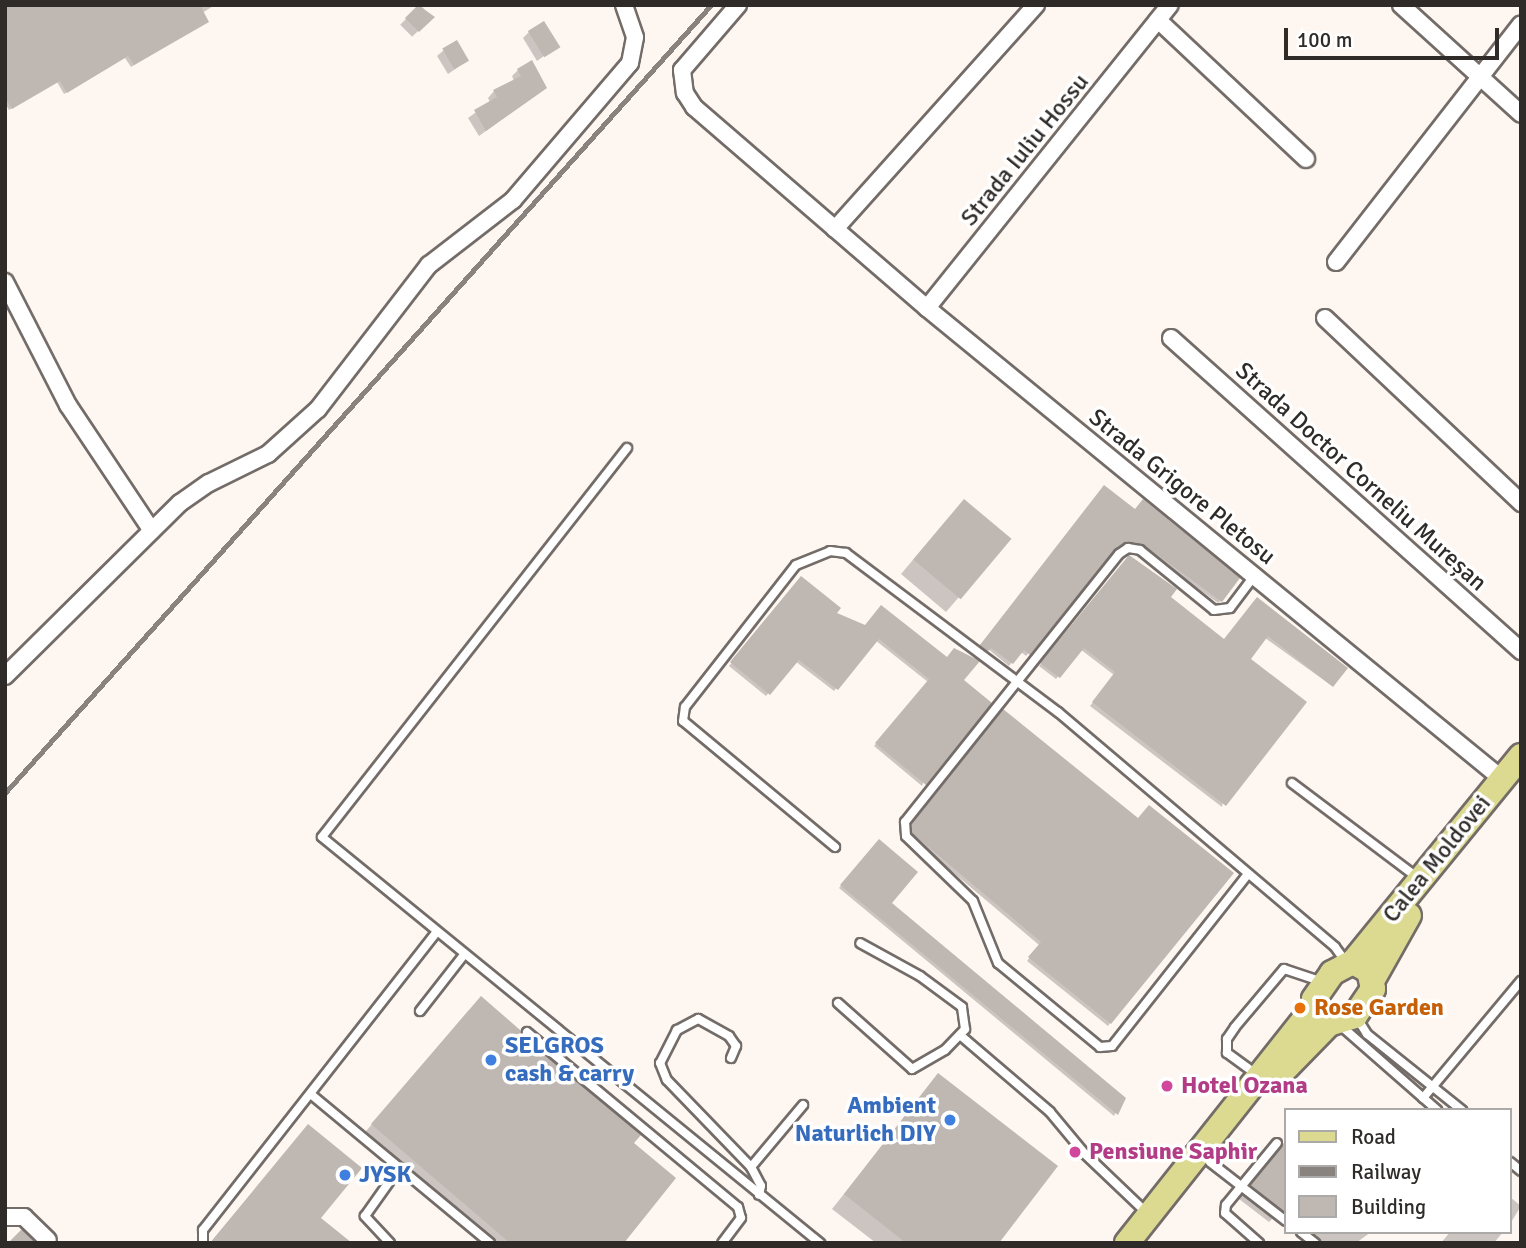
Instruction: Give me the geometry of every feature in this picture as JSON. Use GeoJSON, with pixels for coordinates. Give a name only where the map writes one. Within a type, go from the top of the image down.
{"type":"FeatureCollection","features":[{"type":"Feature","properties":{"kind":"main road","name":"Calea Moldovei"},"geometry":{"type":"LineString","coordinates":[[1334,1017],[1368,1001],[1373,978],[1399,928],[1512,777],[1521,756]]}},
{"type":"Feature","properties":{"kind":"main road","name":"Calea Moldovei"},"geometry":{"type":"LineString","coordinates":[[1323,982],[1350,963],[1512,777]]}},
{"type":"Feature","properties":{"kind":"main road"},"geometry":{"type":"LineString","coordinates":[[1350,963],[1364,967],[1373,978]]}},
{"type":"Feature","properties":{"kind":"main road"},"geometry":{"type":"LineString","coordinates":[[1323,982],[1334,1017]]}},
{"type":"Feature","properties":{"kind":"main road"},"geometry":{"type":"LineString","coordinates":[[1128,1243],[1259,1076],[1334,1017]]}},
{"type":"Feature","properties":{"kind":"main road"},"geometry":{"type":"LineString","coordinates":[[1146,1243],[1290,1061],[1334,1017]]}},
{"type":"Feature","properties":{"kind":"street"},"geometry":{"type":"LineString","coordinates":[[5,676],[180,503],[209,482],[268,454],[318,409],[429,265],[513,200],[630,62],[635,37],[624,5]]}},
{"type":"Feature","properties":{"kind":"street","name":"Strada Grigore Pletosu"},"geometry":{"type":"LineString","coordinates":[[738,5],[686,64],[681,79],[694,107],[927,308],[1254,576],[1512,777]]}},
{"type":"Feature","properties":{"kind":"street"},"geometry":{"type":"LineString","coordinates":[[835,229],[1036,5]]}},
{"type":"Feature","properties":{"kind":"street","name":"Strada Iuliu Hossu"},"geometry":{"type":"LineString","coordinates":[[927,308],[1170,5]]}},
{"type":"Feature","properties":{"kind":"street"},"geometry":{"type":"LineString","coordinates":[[1401,5],[1521,114]]}},
{"type":"Feature","properties":{"kind":"street"},"geometry":{"type":"LineString","coordinates":[[1158,20],[1306,159]]}},
{"type":"Feature","properties":{"kind":"street"},"geometry":{"type":"LineString","coordinates":[[1336,262],[1521,24]]}},
{"type":"Feature","properties":{"kind":"street"},"geometry":{"type":"LineString","coordinates":[[5,282],[68,405],[152,531]]}},
{"type":"Feature","properties":{"kind":"street"},"geometry":{"type":"LineString","coordinates":[[1325,318],[1521,503]]}},
{"type":"Feature","properties":{"kind":"street","name":"Strada Doctor Corneliu Mureșan"},"geometry":{"type":"LineString","coordinates":[[1171,338],[1521,651]]}},
{"type":"Feature","properties":{"kind":"street"},"geometry":{"type":"LineString","coordinates":[[5,1217],[24,1217],[48,1240]]}},
{"type":"Feature","properties":{"kind":"lane"},"geometry":{"type":"LineString","coordinates":[[627,448],[323,832],[325,841],[463,956],[820,1243]]}},
{"type":"Feature","properties":{"kind":"lane"},"geometry":{"type":"LineString","coordinates":[[1248,874],[1112,1046],[1088,1041],[998,963],[973,901],[906,836],[905,822],[1016,681],[1128,548],[1140,550],[1214,610],[1230,608],[1254,576]]}},
{"type":"Feature","properties":{"kind":"lane"},"geometry":{"type":"LineString","coordinates":[[835,847],[683,721],[685,707],[796,565],[822,552],[846,553],[1016,681],[1335,947],[1350,963]]}},
{"type":"Feature","properties":{"kind":"lane"},"geometry":{"type":"LineString","coordinates":[[1292,783],[1421,880]]}},
{"type":"Feature","properties":{"kind":"lane"},"geometry":{"type":"LineString","coordinates":[[203,1243],[204,1230],[313,1096],[436,933]]}},
{"type":"Feature","properties":{"kind":"lane"},"geometry":{"type":"LineString","coordinates":[[838,1003],[912,1069],[960,1035],[967,1020],[962,1007],[920,976],[860,943]]}},
{"type":"Feature","properties":{"kind":"lane"},"geometry":{"type":"LineString","coordinates":[[420,1011],[463,956]]}},
{"type":"Feature","properties":{"kind":"lane"},"geometry":{"type":"LineString","coordinates":[[1259,1076],[1227,1053],[1227,1039],[1235,1027],[1284,969],[1323,982]]}},
{"type":"Feature","properties":{"kind":"lane"},"geometry":{"type":"LineString","coordinates":[[1423,1098],[1521,981]]}},
{"type":"Feature","properties":{"kind":"lane"},"geometry":{"type":"LineString","coordinates":[[1334,1017],[1367,1034],[1460,1108]]}},
{"type":"Feature","properties":{"kind":"lane"},"geometry":{"type":"LineString","coordinates":[[1334,1017],[1435,1108]]}},
{"type":"Feature","properties":{"kind":"lane"},"geometry":{"type":"LineString","coordinates":[[731,1058],[736,1046],[729,1036],[698,1019],[677,1030],[660,1063],[667,1080],[751,1167],[761,1186],[759,1195]]}},
{"type":"Feature","properties":{"kind":"lane"},"geometry":{"type":"LineString","coordinates":[[527,1032],[737,1207],[741,1218],[722,1243]]}},
{"type":"Feature","properties":{"kind":"lane"},"geometry":{"type":"LineString","coordinates":[[960,1035],[1050,1112],[1085,1154],[1149,1215]]}},
{"type":"Feature","properties":{"kind":"lane"},"geometry":{"type":"LineString","coordinates":[[313,1096],[490,1243]]}},
{"type":"Feature","properties":{"kind":"lane"},"geometry":{"type":"LineString","coordinates":[[751,1167],[803,1105]]}},
{"type":"Feature","properties":{"kind":"lane"},"geometry":{"type":"LineString","coordinates":[[1259,1243],[1225,1213],[1241,1186],[1277,1143]]}},
{"type":"Feature","properties":{"kind":"lane"},"geometry":{"type":"LineString","coordinates":[[1210,1162],[1284,1219]]}},
{"type":"Feature","properties":{"kind":"lane"},"geometry":{"type":"LineString","coordinates":[[390,1243],[366,1222],[366,1211],[398,1168]]}},
{"type":"Feature","properties":{"kind":"building"},"geometry":{"type":"Polygon","coordinates":[[[5,5],[200,5],[209,22],[134,65],[128,56],[67,93],[60,81],[12,109],[5,97],[5,5]]]}},
{"type":"Feature","properties":{"kind":"building"},"geometry":{"type":"Polygon","coordinates":[[[418,5],[435,17],[419,32],[405,18],[418,5]]]}},
{"type":"Feature","properties":{"kind":"building"},"geometry":{"type":"Polygon","coordinates":[[[544,21],[560,47],[544,57],[528,31],[544,21]]]}},
{"type":"Feature","properties":{"kind":"building"},"geometry":{"type":"Polygon","coordinates":[[[457,40],[469,61],[454,69],[442,48],[457,40]]]}},
{"type":"Feature","properties":{"kind":"building"},"geometry":{"type":"Polygon","coordinates":[[[532,60],[547,88],[486,131],[474,110],[497,97],[493,90],[521,76],[517,69],[532,60]]]}},
{"type":"Feature","properties":{"kind":"building"},"geometry":{"type":"Polygon","coordinates":[[[1104,485],[1135,509],[1143,499],[1240,578],[1222,602],[1144,545],[1125,542],[1114,550],[1030,655],[1024,650],[1013,664],[991,648],[988,651],[980,645],[1104,485]]]}},
{"type":"Feature","properties":{"kind":"building"},"geometry":{"type":"Polygon","coordinates":[[[964,499],[1011,539],[961,599],[913,560],[964,499]]]}},
{"type":"Feature","properties":{"kind":"building"},"geometry":{"type":"Polygon","coordinates":[[[1129,555],[1177,589],[1171,597],[1224,639],[1257,597],[1348,668],[1333,687],[1268,636],[1251,659],[1307,702],[1226,806],[1092,702],[1115,672],[1084,648],[1060,678],[1040,663],[1129,555]]]}},
{"type":"Feature","properties":{"kind":"building"},"geometry":{"type":"Polygon","coordinates":[[[801,576],[841,608],[837,613],[865,625],[881,605],[947,657],[954,648],[980,661],[964,680],[992,703],[926,785],[875,743],[929,679],[879,639],[838,690],[799,660],[770,695],[730,662],[801,576]]]}},
{"type":"Feature","properties":{"kind":"building"},"geometry":{"type":"Polygon","coordinates":[[[1003,709],[1138,818],[1149,805],[1234,873],[1111,1024],[1028,957],[1041,942],[912,833],[912,824],[1003,709]]]}},
{"type":"Feature","properties":{"kind":"building"},"geometry":{"type":"Polygon","coordinates":[[[879,839],[918,872],[892,903],[1126,1098],[1118,1115],[840,885],[879,839]]]}},
{"type":"Feature","properties":{"kind":"building","name":"SELGROS cash & carry"},"geometry":{"type":"Polygon","coordinates":[[[481,996],[641,1135],[634,1143],[676,1178],[624,1243],[510,1243],[371,1124],[481,996]]]}},
{"type":"Feature","properties":{"kind":"building","name":"Ambient Naturlich DIY"},"geometry":{"type":"Polygon","coordinates":[[[938,1073],[1058,1166],[999,1243],[906,1243],[844,1194],[938,1073]]]}},
{"type":"Feature","properties":{"kind":"building"},"geometry":{"type":"Polygon","coordinates":[[[308,1124],[362,1168],[321,1218],[352,1243],[210,1243],[308,1124]]]}},
{"type":"Feature","properties":{"kind":"building"},"geometry":{"type":"Polygon","coordinates":[[[1284,1143],[1284,1211],[1251,1185],[1284,1143]]]}},
{"type":"Feature","properties":{"kind":"building"},"geometry":{"type":"Polygon","coordinates":[[[22,1229],[36,1243],[8,1243],[22,1229]]]}},
{"type":"Feature","properties":{"kind":"railway"},"geometry":{"type":"LineString","coordinates":[[5,793],[711,5]]}},
{"type":"Feature","properties":{"kind":"place","name":"Rose Garden"},"geometry":{"type":"Point","coordinates":[1300,1008]}},
{"type":"Feature","properties":{"kind":"place","name":"SELGROS cash & carry"},"geometry":{"type":"Point","coordinates":[491,1060]}},
{"type":"Feature","properties":{"kind":"place","name":"Hotel Ozana"},"geometry":{"type":"Point","coordinates":[1167,1086]}},
{"type":"Feature","properties":{"kind":"place","name":"Ambient Naturlich DIY"},"geometry":{"type":"Point","coordinates":[950,1120]}},
{"type":"Feature","properties":{"kind":"place","name":"Pensiune Saphir"},"geometry":{"type":"Point","coordinates":[1075,1152]}},
{"type":"Feature","properties":{"kind":"place","name":"JYSK"},"geometry":{"type":"Point","coordinates":[345,1175]}}]}
